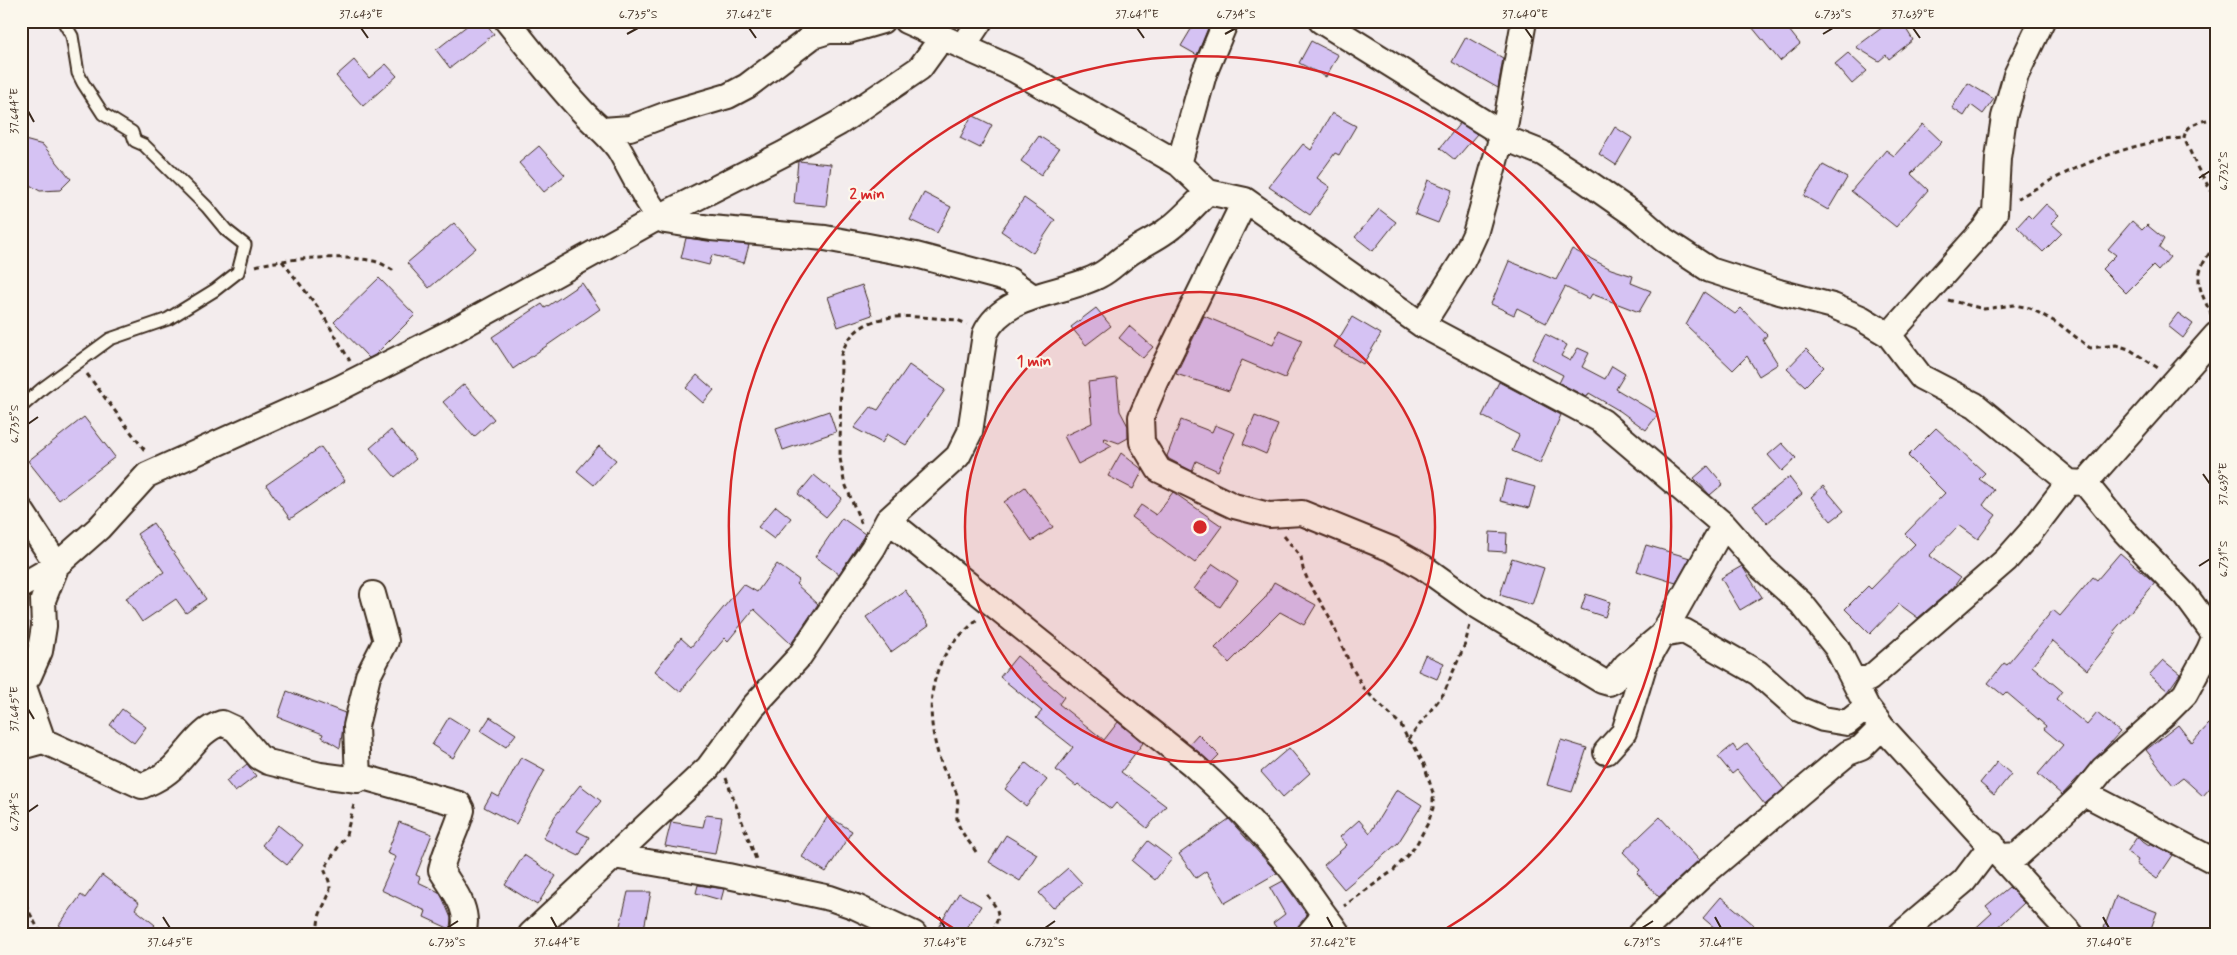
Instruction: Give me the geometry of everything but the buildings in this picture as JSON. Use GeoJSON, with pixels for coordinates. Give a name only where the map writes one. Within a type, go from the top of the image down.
{"type":"FeatureCollection","features":[{"type":"Feature","properties":{"kind":"street"},"geometry":{"type":"LineString","coordinates":[[507,21],[584,113],[603,130],[636,177],[658,218],[665,221],[711,228],[825,238],[916,254],[1009,280],[1033,297]]}},
{"type":"Feature","properties":{"kind":"street"},"geometry":{"type":"LineString","coordinates":[[603,130],[630,128],[670,112],[728,96],[747,86],[813,36],[848,30],[882,21]]}},
{"type":"Feature","properties":{"kind":"street"},"geometry":{"type":"LineString","coordinates":[[906,21],[941,39],[964,45],[1015,70],[1179,164],[1208,192],[1245,200],[1422,325],[1602,421],[1724,525],[1762,567],[1801,603],[1837,648],[1867,707],[1882,727],[1997,850],[2072,934]]}},
{"type":"Feature","properties":{"kind":"street"},"geometry":{"type":"LineString","coordinates":[[964,45],[980,21]]}},
{"type":"Feature","properties":{"kind":"street"},"geometry":{"type":"LineString","coordinates":[[1179,164],[1204,74],[1226,21]]}},
{"type":"Feature","properties":{"kind":"street"},"geometry":{"type":"LineString","coordinates":[[1321,21],[1493,128],[1502,137],[1549,158],[1615,200],[1664,240],[1710,270],[1779,292],[1833,306],[1862,318],[1890,335],[1921,376],[1975,405],[2077,482],[2186,596],[2215,636],[2210,650],[2184,694],[2167,712],[2103,769],[2084,793],[2018,854],[1997,850]]}},
{"type":"Feature","properties":{"kind":"street"},"geometry":{"type":"LineString","coordinates":[[1422,325],[1464,260],[1475,234],[1502,137],[1524,21]]}},
{"type":"Feature","properties":{"kind":"street"},"geometry":{"type":"LineString","coordinates":[[1890,335],[1984,229],[1995,213],[1998,158],[2004,117],[2016,74],[2042,21]]}},
{"type":"Feature","properties":{"kind":"street"},"geometry":{"type":"LineString","coordinates":[[21,586],[57,565],[99,528],[147,474],[360,378],[450,334],[658,218],[839,123],[920,68],[941,39]]}},
{"type":"Feature","properties":{"kind":"street"},"geometry":{"type":"LineString","coordinates":[[531,934],[690,787],[721,751],[753,707],[799,657],[873,548],[888,520],[958,456],[970,432],[986,332],[991,322],[999,315],[1033,297],[1083,283],[1101,274],[1128,254],[1167,231],[1208,192]]}},
{"type":"Feature","properties":{"kind":"street"},"geometry":{"type":"LineString","coordinates":[[1245,200],[1156,382],[1142,417],[1142,442],[1159,470],[1234,506],[1269,515],[1302,514],[1390,549],[1423,567],[1476,605],[1602,681],[1609,683],[1614,680],[1626,665],[1662,635],[1684,631],[1758,673],[1799,709],[1823,719],[1847,723],[1867,707]]}},
{"type":"Feature","properties":{"kind":"street"},"geometry":{"type":"LineString","coordinates":[[1854,679],[1869,679],[2006,560],[2077,482],[2174,382],[2214,326]]}},
{"type":"Feature","properties":{"kind":"street"},"geometry":{"type":"LineString","coordinates":[[21,510],[57,565]]}},
{"type":"Feature","properties":{"kind":"street"},"geometry":{"type":"LineString","coordinates":[[888,520],[990,604],[1192,764],[1226,794],[1255,824],[1300,879],[1324,928]]}},
{"type":"Feature","properties":{"kind":"street"},"geometry":{"type":"LineString","coordinates":[[1606,752],[1624,732],[1644,666],[1724,525]]}},
{"type":"Feature","properties":{"kind":"street"},"geometry":{"type":"LineString","coordinates":[[57,565],[43,600],[44,626],[40,651],[29,676],[22,685],[32,744],[142,786],[160,778],[177,764],[197,740],[216,725],[222,723],[235,729],[259,757],[268,762],[320,775],[358,780],[363,777],[458,804],[462,810],[460,818],[444,856],[441,870],[465,909],[466,925],[463,934]]}},
{"type":"Feature","properties":{"kind":"street"},"geometry":{"type":"LineString","coordinates":[[358,780],[356,726],[368,676],[386,641],[373,594]]}},
{"type":"Feature","properties":{"kind":"street"},"geometry":{"type":"LineString","coordinates":[[1640,934],[1705,873],[1848,753],[1861,748],[1882,727]]}},
{"type":"Feature","properties":{"kind":"street"},"geometry":{"type":"LineString","coordinates":[[2084,793],[2216,862]]}},
{"type":"Feature","properties":{"kind":"street"},"geometry":{"type":"LineString","coordinates":[[1901,934],[1964,881],[1997,850]]}},
{"type":"Feature","properties":{"kind":"street"},"geometry":{"type":"LineString","coordinates":[[614,856],[766,884],[848,904],[914,934]]}},
{"type":"Feature","properties":{"kind":"lane"},"geometry":{"type":"LineString","coordinates":[[21,407],[43,388],[110,339],[168,319],[215,290],[238,272],[245,245],[226,230],[207,207],[144,145],[135,141],[132,132],[103,114],[78,73],[72,36],[63,21]]}},
{"type":"Feature","properties":{"kind":"path"},"geometry":{"type":"LineString","coordinates":[[2216,119],[2199,122],[2188,128],[2184,138],[2198,169],[2216,199]]}},
{"type":"Feature","properties":{"kind":"path"},"geometry":{"type":"LineString","coordinates":[[1995,213],[2056,176],[2119,152],[2152,143],[2184,138]]}},
{"type":"Feature","properties":{"kind":"path"},"geometry":{"type":"LineString","coordinates":[[2214,326],[2198,280],[2200,264],[2216,244]]}},
{"type":"Feature","properties":{"kind":"path"},"geometry":{"type":"LineString","coordinates":[[238,272],[282,260],[371,260],[394,271]]}},
{"type":"Feature","properties":{"kind":"path"},"geometry":{"type":"LineString","coordinates":[[282,260],[320,310],[360,378]]}},
{"type":"Feature","properties":{"kind":"path"},"geometry":{"type":"LineString","coordinates":[[1925,294],[1984,309],[2014,305],[2030,308],[2059,324],[2090,348],[2116,345],[2130,349],[2153,364],[2174,382]]}},
{"type":"Feature","properties":{"kind":"path"},"geometry":{"type":"LineString","coordinates":[[873,548],[844,481],[840,458],[841,355],[846,341],[853,332],[875,320],[889,317],[957,320],[986,332]]}},
{"type":"Feature","properties":{"kind":"path"},"geometry":{"type":"LineString","coordinates":[[78,362],[159,469]]}},
{"type":"Feature","properties":{"kind":"path"},"geometry":{"type":"LineString","coordinates":[[1269,515],[1301,557],[1303,569],[1309,583],[1329,616],[1339,642],[1365,690],[1401,725],[1408,740],[1413,744],[1430,780],[1433,793],[1433,808],[1428,823],[1415,848],[1394,870],[1348,905],[1324,928]]}},
{"type":"Feature","properties":{"kind":"path"},"geometry":{"type":"LineString","coordinates":[[976,852],[957,819],[959,807],[956,792],[944,769],[936,747],[931,727],[930,705],[935,681],[944,660],[955,642],[990,604]]}},
{"type":"Feature","properties":{"kind":"path"},"geometry":{"type":"LineString","coordinates":[[1408,740],[1444,693],[1465,644],[1476,605]]}},
{"type":"Feature","properties":{"kind":"path"},"geometry":{"type":"LineString","coordinates":[[721,751],[723,768],[730,792],[766,884]]}},
{"type":"Feature","properties":{"kind":"path"},"geometry":{"type":"LineString","coordinates":[[317,934],[320,915],[330,896],[331,883],[324,869],[346,835],[358,780]]}},
{"type":"Feature","properties":{"kind":"path"},"geometry":{"type":"LineString","coordinates":[[987,895],[998,909],[999,914],[992,934]]}},
{"type":"Feature","properties":{"kind":"path"},"geometry":{"type":"LineString","coordinates":[[21,896],[40,934]]}}]}
